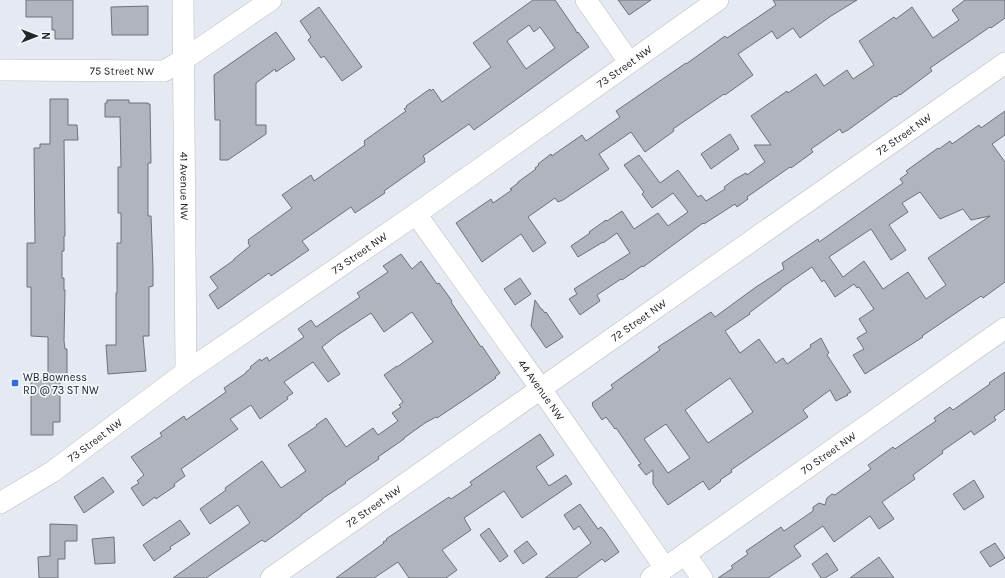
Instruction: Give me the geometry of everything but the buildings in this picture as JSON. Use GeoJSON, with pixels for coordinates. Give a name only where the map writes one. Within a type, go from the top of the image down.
{"type":"FeatureCollection","features":[{"type":"Feature","properties":{"kind":"street","name":"41 Avenue NW"},"geometry":{"type":"LineString","coordinates":[[183,0],[186,372]]}},
{"type":"Feature","properties":{"kind":"street","name":"75 Street NW"},"geometry":{"type":"LineString","coordinates":[[0,70],[164,71],[183,60],[271,0]]}},
{"type":"Feature","properties":{"kind":"street"},"geometry":{"type":"LineString","coordinates":[[586,0],[629,62]]}},
{"type":"Feature","properties":{"kind":"street","name":"73 Street NW"},"geometry":{"type":"LineString","coordinates":[[0,503],[52,472],[186,372],[416,214],[718,0]]}},
{"type":"Feature","properties":{"kind":"street","name":"72 Street NW"},"geometry":{"type":"LineString","coordinates":[[272,578],[1005,63]]}},
{"type":"Feature","properties":{"kind":"street","name":"44 Avenue NW"},"geometry":{"type":"LineString","coordinates":[[416,214],[541,389],[658,573]]}},
{"type":"Feature","properties":{"kind":"street","name":"70 Street NW"},"geometry":{"type":"LineString","coordinates":[[658,573],[1005,328]]}},
{"type":"Feature","properties":{"kind":"street"},"geometry":{"type":"LineString","coordinates":[[685,554],[702,578]]}},
{"type":"Feature","properties":{"kind":"place","name":"WB Bowness RD @ 73 ST NW"},"geometry":{"type":"Point","coordinates":[15,383]}}]}
